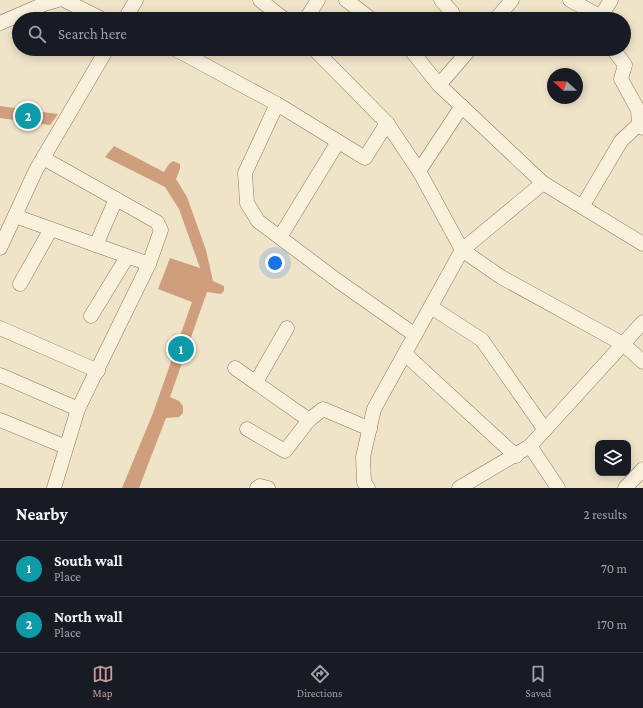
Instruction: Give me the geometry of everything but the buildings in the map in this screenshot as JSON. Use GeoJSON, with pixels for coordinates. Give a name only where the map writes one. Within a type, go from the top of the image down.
{"type":"FeatureCollection","features":[{"type":"Feature","properties":{"kind":"street"},"geometry":{"type":"LineString","coordinates":[[25,12],[58,0]]}},
{"type":"Feature","properties":{"kind":"street"},"geometry":{"type":"LineString","coordinates":[[64,0],[88,12]]}},
{"type":"Feature","properties":{"kind":"street"},"geometry":{"type":"LineString","coordinates":[[129,12],[136,0]]}},
{"type":"Feature","properties":{"kind":"street"},"geometry":{"type":"LineString","coordinates":[[260,0],[275,12]]}},
{"type":"Feature","properties":{"kind":"street"},"geometry":{"type":"LineString","coordinates":[[310,12],[318,0]]}},
{"type":"Feature","properties":{"kind":"street"},"geometry":{"type":"LineString","coordinates":[[346,0],[362,12]]}},
{"type":"Feature","properties":{"kind":"street"},"geometry":{"type":"LineString","coordinates":[[441,0],[452,12]]}},
{"type":"Feature","properties":{"kind":"street"},"geometry":{"type":"LineString","coordinates":[[502,12],[512,0]]}},
{"type":"Feature","properties":{"kind":"street"},"geometry":{"type":"LineString","coordinates":[[570,0],[592,12]]}},
{"type":"Feature","properties":{"kind":"street"},"geometry":{"type":"LineString","coordinates":[[604,12],[611,0]]}},
{"type":"Feature","properties":{"kind":"street"},"geometry":{"type":"LineString","coordinates":[[0,23],[12,18]]}},
{"type":"Feature","properties":{"kind":"street"},"geometry":{"type":"LineString","coordinates":[[0,248],[43,158],[103,56]]}},
{"type":"Feature","properties":{"kind":"street"},"geometry":{"type":"LineString","coordinates":[[188,56],[277,104],[365,158],[387,124]]}},
{"type":"Feature","properties":{"kind":"street"},"geometry":{"type":"LineString","coordinates":[[321,56],[387,124],[419,171],[462,250],[501,277],[624,344],[643,362]]}},
{"type":"Feature","properties":{"kind":"street"},"geometry":{"type":"LineString","coordinates":[[416,56],[439,85],[543,183],[643,244]]}},
{"type":"Feature","properties":{"kind":"street"},"geometry":{"type":"LineString","coordinates":[[439,85],[464,56]]}},
{"type":"Feature","properties":{"kind":"street"},"geometry":{"type":"LineString","coordinates":[[582,207],[621,141],[641,126],[638,110],[621,79],[624,65],[618,56]]}},
{"type":"Feature","properties":{"kind":"street"},"geometry":{"type":"LineString","coordinates":[[277,104],[245,173],[247,203],[258,221],[338,281],[415,335]]}},
{"type":"Feature","properties":{"kind":"street"},"geometry":{"type":"LineString","coordinates":[[419,171],[462,106]]}},
{"type":"Feature","properties":{"kind":"street"},"geometry":{"type":"LineString","coordinates":[[280,237],[338,142]]}},
{"type":"Feature","properties":{"kind":"street"},"geometry":{"type":"LineString","coordinates":[[43,158],[160,225],[161,230],[149,264],[98,371],[78,409],[54,488]]}},
{"type":"Feature","properties":{"kind":"street"},"geometry":{"type":"LineString","coordinates":[[364,486],[363,457],[374,410],[462,250],[543,183]]}},
{"type":"Feature","properties":{"kind":"street"},"geometry":{"type":"LineString","coordinates":[[96,245],[116,199]]}},
{"type":"Feature","properties":{"kind":"street"},"geometry":{"type":"LineString","coordinates":[[14,216],[149,264]]}},
{"type":"Feature","properties":{"kind":"street"},"geometry":{"type":"LineString","coordinates":[[20,284],[51,229]]}},
{"type":"Feature","properties":{"kind":"street"},"geometry":{"type":"LineString","coordinates":[[91,316],[127,256]]}},
{"type":"Feature","properties":{"kind":"street"},"geometry":{"type":"LineString","coordinates":[[431,307],[482,340],[545,430]]}},
{"type":"Feature","properties":{"kind":"street"},"geometry":{"type":"LineString","coordinates":[[459,488],[516,456],[530,446],[643,322]]}},
{"type":"Feature","properties":{"kind":"street"},"geometry":{"type":"LineString","coordinates":[[0,328],[98,371]]}},
{"type":"Feature","properties":{"kind":"street"},"geometry":{"type":"LineString","coordinates":[[256,382],[287,328]]}},
{"type":"Feature","properties":{"kind":"street"},"geometry":{"type":"LineString","coordinates":[[405,354],[516,456]]}},
{"type":"Feature","properties":{"kind":"street"},"geometry":{"type":"LineString","coordinates":[[235,368],[309,420]]}},
{"type":"Feature","properties":{"kind":"street"},"geometry":{"type":"LineString","coordinates":[[0,375],[78,409]]}},
{"type":"Feature","properties":{"kind":"street"},"geometry":{"type":"LineString","coordinates":[[248,429],[284,451],[309,420],[323,409],[370,429]]}},
{"type":"Feature","properties":{"kind":"street"},"geometry":{"type":"LineString","coordinates":[[0,420],[66,447]]}},
{"type":"Feature","properties":{"kind":"street"},"geometry":{"type":"LineString","coordinates":[[530,446],[558,488]]}},
{"type":"Feature","properties":{"kind":"street"},"geometry":{"type":"LineString","coordinates":[[625,488],[643,469]]}},
{"type":"Feature","properties":{"kind":"street"},"geometry":{"type":"LineString","coordinates":[[256,488],[260,486],[268,488]]}},
{"type":"Feature","properties":{"kind":"place","name":"North wall"},"geometry":{"type":"Point","coordinates":[28,116]}},
{"type":"Feature","properties":{"kind":"place","name":"South wall"},"geometry":{"type":"Point","coordinates":[181,349]}}]}
